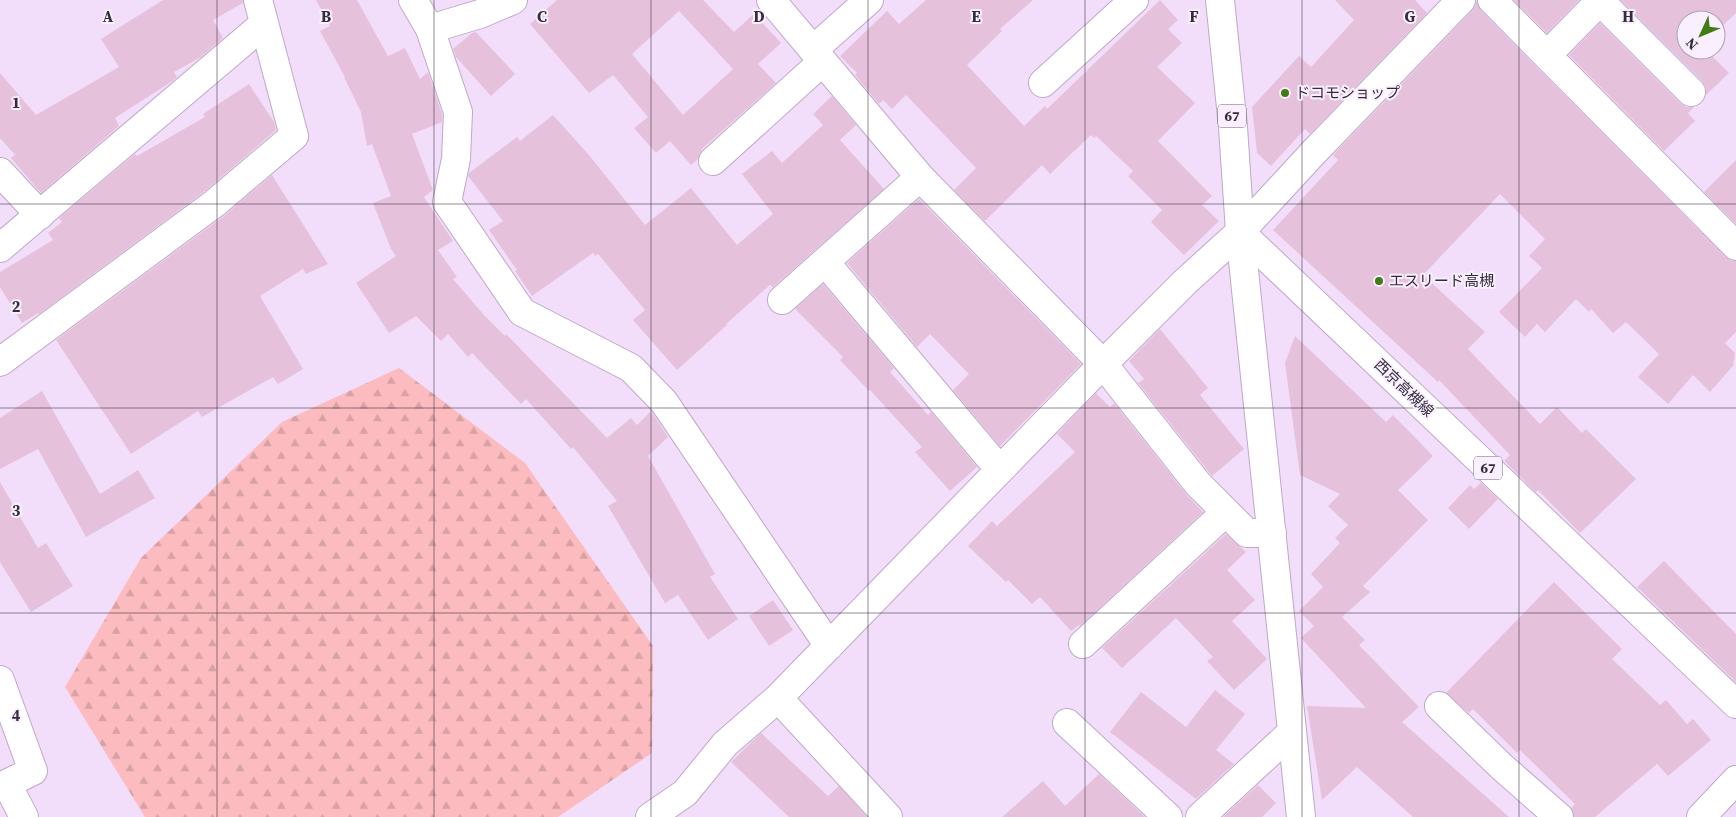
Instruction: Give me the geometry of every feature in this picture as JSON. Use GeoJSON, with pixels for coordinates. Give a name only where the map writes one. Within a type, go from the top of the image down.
{"type":"FeatureCollection","features":[{"type":"Feature","properties":{"kind":"street"},"geometry":{"type":"LineString","coordinates":[[413,0],[430,29],[458,112],[456,159],[447,202],[522,312],[631,368],[664,402],[829,646]]}},
{"type":"Feature","properties":{"kind":"street"},"geometry":{"type":"LineString","coordinates":[[430,29],[480,14],[513,0]]}},
{"type":"Feature","properties":{"kind":"street"},"geometry":{"type":"LineString","coordinates":[[771,0],[920,177],[1103,364],[1198,484],[1247,533],[1272,533]]}},
{"type":"Feature","properties":{"kind":"street"},"geometry":{"type":"LineString","coordinates":[[713,161],[818,56],[869,0]]}},
{"type":"Feature","properties":{"kind":"street"},"geometry":{"type":"LineString","coordinates":[[1043,83],[1134,0]]}},
{"type":"Feature","properties":{"kind":"street","name":"67"},"geometry":{"type":"LineString","coordinates":[[1220,0],[1233,127],[1240,232]]}},
{"type":"Feature","properties":{"kind":"street"},"geometry":{"type":"LineString","coordinates":[[650,817],[685,793],[725,744],[778,698],[1103,364],[1185,282],[1240,232],[1313,153],[1461,0]]}},
{"type":"Feature","properties":{"kind":"street"},"geometry":{"type":"LineString","coordinates":[[1492,0],[1736,246]]}},
{"type":"Feature","properties":{"kind":"street"},"geometry":{"type":"LineString","coordinates":[[1546,55],[1600,0],[1691,92]]}},
{"type":"Feature","properties":{"kind":"street"},"geometry":{"type":"LineString","coordinates":[[0,248],[40,215],[261,12],[294,136],[215,203],[0,362]]}},
{"type":"Feature","properties":{"kind":"street"},"geometry":{"type":"LineString","coordinates":[[0,172],[40,215]]}},
{"type":"Feature","properties":{"kind":"street"},"geometry":{"type":"LineString","coordinates":[[782,300],[920,177]]}},
{"type":"Feature","properties":{"kind":"street"},"geometry":{"type":"LineString","coordinates":[[1240,232],[1301,817]]}},
{"type":"Feature","properties":{"kind":"street","name":"西京高槻線"},"geometry":{"type":"LineString","coordinates":[[1240,232],[1736,704]]}},
{"type":"Feature","properties":{"kind":"street"},"geometry":{"type":"LineString","coordinates":[[825,262],[1000,470]]}},
{"type":"Feature","properties":{"kind":"street"},"geometry":{"type":"LineString","coordinates":[[1083,644],[1226,512]]}},
{"type":"Feature","properties":{"kind":"street"},"geometry":{"type":"LineString","coordinates":[[0,680],[34,771],[4,785],[24,817]]}},
{"type":"Feature","properties":{"kind":"street"},"geometry":{"type":"LineString","coordinates":[[778,698],[888,817]]}},
{"type":"Feature","properties":{"kind":"street"},"geometry":{"type":"LineString","coordinates":[[1439,706],[1502,767],[1558,817]]}},
{"type":"Feature","properties":{"kind":"street"},"geometry":{"type":"LineString","coordinates":[[1067,724],[1168,817]]}},
{"type":"Feature","properties":{"kind":"street"},"geometry":{"type":"LineString","coordinates":[[1200,817],[1292,732]]}},
{"type":"Feature","properties":{"kind":"street"},"geometry":{"type":"LineString","coordinates":[[1701,817],[1736,780]]}},
{"type":"Feature","properties":{"kind":"green space"},"geometry":{"type":"Polygon","coordinates":[[[399,368],[525,463],[653,646],[652,753],[558,817],[145,817],[65,687],[141,558],[282,422],[399,368]]]}},
{"type":"Feature","properties":{"kind":"building"},"geometry":{"type":"Polygon","coordinates":[[[163,0],[243,0],[243,3],[213,20],[223,38],[201,57],[174,72],[177,77],[171,82],[115,118],[119,126],[41,193],[11,158],[15,155],[0,138],[0,73],[36,115],[119,67],[101,39],[163,0]]]}},
{"type":"Feature","properties":{"kind":"building"},"geometry":{"type":"Polygon","coordinates":[[[316,0],[357,0],[388,56],[405,48],[420,79],[428,72],[442,114],[442,122],[412,134],[433,190],[424,197],[453,241],[438,250],[457,277],[453,279],[484,315],[505,336],[506,334],[607,438],[631,418],[637,425],[651,411],[668,437],[648,456],[715,574],[710,577],[738,619],[708,640],[678,595],[665,603],[608,506],[617,501],[573,447],[571,449],[526,399],[521,404],[472,353],[468,357],[448,334],[441,341],[416,316],[389,333],[356,283],[396,256],[391,249],[373,203],[391,196],[372,144],[367,146],[361,112],[345,77],[320,31],[330,26],[316,0]]]}},
{"type":"Feature","properties":{"kind":"building"},"geometry":{"type":"Polygon","coordinates":[[[557,0],[703,0],[734,32],[754,14],[781,43],[758,64],[776,83],[702,149],[698,159],[691,165],[670,141],[656,153],[634,128],[648,117],[613,75],[589,93],[530,24],[557,0]],[[679,11],[632,54],[683,115],[733,69],[679,11]]]}},
{"type":"Feature","properties":{"kind":"building"},"geometry":{"type":"Polygon","coordinates":[[[926,0],[1033,0],[1000,29],[1002,31],[967,65],[1024,126],[1045,106],[1047,109],[1160,0],[1178,20],[1168,29],[1182,43],[1157,67],[1195,103],[1158,141],[1212,196],[1202,205],[1219,221],[1184,255],[1151,222],[1162,210],[1128,176],[1133,171],[1096,136],[1094,138],[1091,135],[1050,174],[1042,165],[985,221],[954,190],[976,168],[906,95],[892,109],[883,100],[879,104],[855,75],[857,73],[840,56],[887,11],[899,24],[926,0]]]}},
{"type":"Feature","properties":{"kind":"building"},"geometry":{"type":"Polygon","coordinates":[[[1335,0],[1415,0],[1427,13],[1310,134],[1305,129],[1271,166],[1257,153],[1252,107],[1299,56],[1311,67],[1354,20],[1335,0]]]}},
{"type":"Feature","properties":{"kind":"building"},"geometry":{"type":"Polygon","coordinates":[[[1476,0],[1481,11],[1725,257],[1731,261],[1736,261],[1736,332],[1725,343],[1735,353],[1733,366],[1710,392],[1693,375],[1668,404],[1638,377],[1659,354],[1626,322],[1613,333],[1591,309],[1589,312],[1576,299],[1545,332],[1537,324],[1525,337],[1499,312],[1542,268],[1529,256],[1545,239],[1500,194],[1423,275],[1485,332],[1468,349],[1540,424],[1557,407],[1582,433],[1586,429],[1636,479],[1580,533],[1538,490],[1536,492],[1504,461],[1510,455],[1439,380],[1438,382],[1273,230],[1338,160],[1333,155],[1472,11],[1476,0]]]}},
{"type":"Feature","properties":{"kind":"building"},"geometry":{"type":"Polygon","coordinates":[[[1514,0],[1579,0],[1547,33],[1514,0]]]}},
{"type":"Feature","properties":{"kind":"building"},"geometry":{"type":"Polygon","coordinates":[[[1621,0],[1736,0],[1736,13],[1726,22],[1726,10],[1676,10],[1676,55],[1621,0]]]}},
{"type":"Feature","properties":{"kind":"building"},"geometry":{"type":"Polygon","coordinates":[[[1600,23],[1680,103],[1686,107],[1694,107],[1688,113],[1695,121],[1664,151],[1569,55],[1600,23]]]}},
{"type":"Feature","properties":{"kind":"building"},"geometry":{"type":"Polygon","coordinates":[[[476,32],[515,74],[491,96],[456,57],[453,49],[472,33],[476,32]]]}},
{"type":"Feature","properties":{"kind":"building"},"geometry":{"type":"Polygon","coordinates":[[[1681,60],[1716,60],[1729,73],[1706,95],[1706,88],[1702,81],[1681,60]]]}},
{"type":"Feature","properties":{"kind":"building"},"geometry":{"type":"Polygon","coordinates":[[[249,84],[274,122],[276,130],[205,191],[39,314],[22,323],[0,287],[0,272],[53,240],[48,233],[62,222],[59,218],[135,154],[137,156],[205,117],[203,114],[249,84]]]}},
{"type":"Feature","properties":{"kind":"building"},"geometry":{"type":"Polygon","coordinates":[[[832,96],[856,125],[840,140],[884,189],[773,287],[770,285],[677,370],[633,320],[645,310],[598,254],[595,256],[593,253],[532,296],[515,271],[517,270],[489,230],[503,221],[468,176],[469,173],[517,137],[520,141],[553,115],[589,155],[645,225],[691,188],[737,245],[773,214],[742,174],[772,151],[782,163],[823,125],[813,114],[832,96]]]}},
{"type":"Feature","properties":{"kind":"building"},"geometry":{"type":"Polygon","coordinates":[[[1736,160],[1736,224],[1704,192],[1736,160]]]}},
{"type":"Feature","properties":{"kind":"building"},"geometry":{"type":"Polygon","coordinates":[[[272,175],[328,264],[306,274],[303,269],[260,296],[303,369],[278,384],[273,377],[202,417],[198,411],[131,454],[56,340],[224,216],[272,175]]]}},
{"type":"Feature","properties":{"kind":"building"},"geometry":{"type":"Polygon","coordinates":[[[919,199],[1081,364],[1000,446],[953,390],[969,374],[930,334],[917,347],[847,263],[919,199]]]}},
{"type":"Feature","properties":{"kind":"building"},"geometry":{"type":"Polygon","coordinates":[[[823,284],[894,368],[890,372],[928,415],[931,412],[977,467],[950,491],[915,452],[922,447],[840,360],[843,357],[795,309],[823,284]]]}},
{"type":"Feature","properties":{"kind":"building"},"geometry":{"type":"Polygon","coordinates":[[[1160,329],[1208,388],[1200,395],[1244,449],[1212,476],[1138,383],[1144,379],[1129,361],[1160,329]]]}},
{"type":"Feature","properties":{"kind":"building"},"geometry":{"type":"Polygon","coordinates":[[[1295,336],[1386,422],[1393,415],[1433,456],[1398,490],[1428,520],[1363,586],[1370,592],[1342,617],[1365,640],[1359,645],[1419,707],[1402,722],[1509,817],[1413,817],[1357,767],[1322,800],[1307,706],[1366,708],[1301,638],[1314,626],[1299,611],[1323,587],[1311,574],[1340,543],[1335,538],[1348,525],[1328,506],[1340,494],[1300,475],[1285,363],[1295,336]]]}},
{"type":"Feature","properties":{"kind":"building"},"geometry":{"type":"Polygon","coordinates":[[[42,391],[100,494],[138,470],[155,498],[86,537],[38,449],[0,469],[0,418],[42,391]]]}},
{"type":"Feature","properties":{"kind":"building"},"geometry":{"type":"Polygon","coordinates":[[[1096,393],[1110,407],[1114,403],[1186,494],[1203,512],[1080,626],[1071,631],[1040,597],[1032,604],[1008,580],[1006,582],[968,546],[992,521],[997,526],[1075,452],[1057,434],[1096,393]]]}},
{"type":"Feature","properties":{"kind":"building"},"geometry":{"type":"Polygon","coordinates":[[[0,482],[38,548],[46,543],[73,586],[31,612],[0,562],[0,482]]]}},
{"type":"Feature","properties":{"kind":"building"},"geometry":{"type":"Polygon","coordinates":[[[1481,483],[1498,499],[1469,529],[1448,508],[1470,485],[1474,489],[1481,483]]]}},
{"type":"Feature","properties":{"kind":"building"},"geometry":{"type":"Polygon","coordinates":[[[1226,534],[1246,552],[1227,570],[1255,600],[1232,621],[1267,659],[1234,690],[1207,661],[1213,657],[1176,618],[1122,668],[1102,648],[1226,534]]]}},
{"type":"Feature","properties":{"kind":"building"},"geometry":{"type":"Polygon","coordinates":[[[1664,561],[1736,634],[1736,682],[1637,587],[1664,561]]]}},
{"type":"Feature","properties":{"kind":"building"},"geometry":{"type":"Polygon","coordinates":[[[1554,582],[1622,649],[1612,659],[1660,705],[1666,700],[1687,724],[1693,719],[1711,740],[1668,776],[1657,764],[1595,817],[1574,817],[1571,808],[1575,804],[1520,750],[1517,753],[1473,709],[1469,713],[1446,693],[1554,582]]]}},
{"type":"Feature","properties":{"kind":"building"},"geometry":{"type":"Polygon","coordinates":[[[773,600],[793,630],[769,646],[749,616],[773,600]]]}},
{"type":"Feature","properties":{"kind":"building"},"geometry":{"type":"Polygon","coordinates":[[[1215,690],[1245,714],[1216,750],[1234,764],[1196,799],[1110,732],[1141,692],[1186,727],[1215,690]]]}},
{"type":"Feature","properties":{"kind":"building"},"geometry":{"type":"Polygon","coordinates":[[[761,733],[828,796],[839,786],[867,817],[789,817],[731,762],[761,733]]]}},
{"type":"Feature","properties":{"kind":"building"},"geometry":{"type":"Polygon","coordinates":[[[1099,774],[1145,817],[1002,817],[1043,781],[1065,806],[1099,774]]]}},
{"type":"Feature","properties":{"kind":"building"},"geometry":{"type":"Polygon","coordinates":[[[1258,785],[1276,803],[1262,817],[1223,817],[1258,785]]]}},
{"type":"Feature","properties":{"kind":"place","name":"ドコモショップ"},"geometry":{"type":"Point","coordinates":[1285,93]}},
{"type":"Feature","properties":{"kind":"place","name":"エスリード高槻"},"geometry":{"type":"Point","coordinates":[1379,281]}}]}
